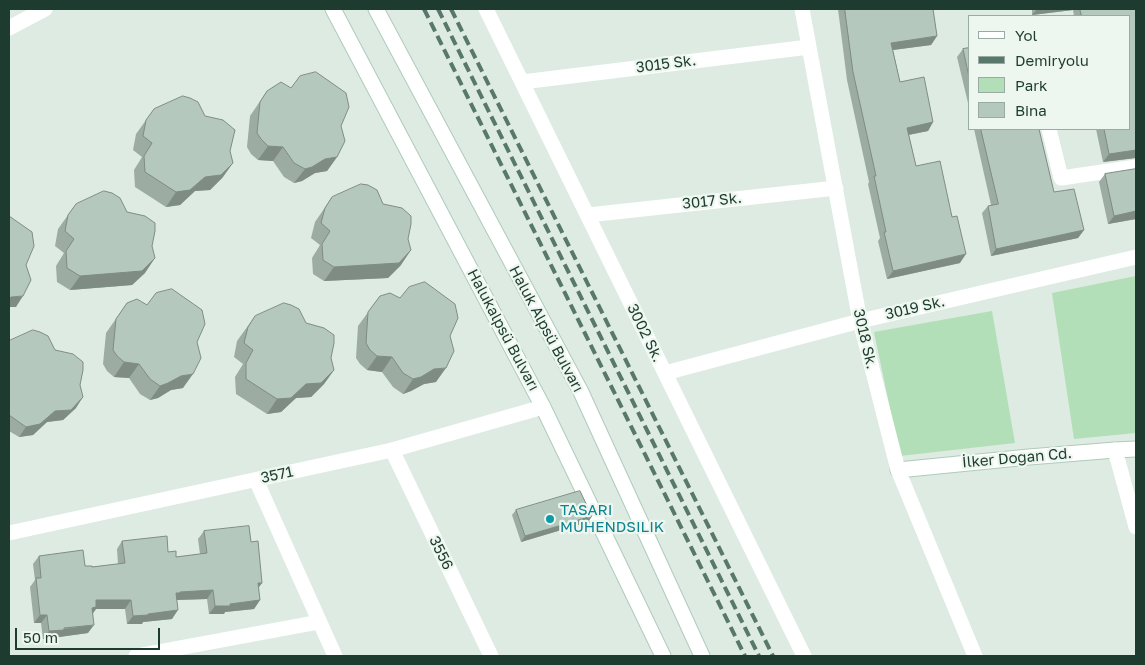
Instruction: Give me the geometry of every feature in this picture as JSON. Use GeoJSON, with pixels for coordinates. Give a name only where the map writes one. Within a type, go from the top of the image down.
{"type":"FeatureCollection","features":[{"type":"Feature","properties":{"kind":"street"},"geometry":{"type":"LineString","coordinates":[[9,28],[45,9]]}},
{"type":"Feature","properties":{"kind":"street","name":"Halukalpsü Bulvarı"},"geometry":{"type":"LineString","coordinates":[[334,9],[543,407],[663,656]]}},
{"type":"Feature","properties":{"kind":"street","name":"Haluk Alpsü Bulvarı"},"geometry":{"type":"LineString","coordinates":[[376,9],[581,392],[702,656]]}},
{"type":"Feature","properties":{"kind":"street","name":"3002 Sk."},"geometry":{"type":"LineString","coordinates":[[486,9],[804,656]]}},
{"type":"Feature","properties":{"kind":"street","name":"3018 Sk."},"geometry":{"type":"LineString","coordinates":[[802,9],[860,321],[898,470],[975,656]]}},
{"type":"Feature","properties":{"kind":"street","name":"3015 Sk."},"geometry":{"type":"LineString","coordinates":[[522,82],[809,47]]}},
{"type":"Feature","properties":{"kind":"street"},"geometry":{"type":"LineString","coordinates":[[1049,130],[1061,178],[1136,167]]}},
{"type":"Feature","properties":{"kind":"street","name":"3017 Sk."},"geometry":{"type":"LineString","coordinates":[[588,215],[836,188]]}},
{"type":"Feature","properties":{"kind":"street","name":"3019 Sk."},"geometry":{"type":"LineString","coordinates":[[665,373],[860,321],[1136,257]]}},
{"type":"Feature","properties":{"kind":"street","name":"3571"},"geometry":{"type":"LineString","coordinates":[[9,533],[392,450],[543,407]]}},
{"type":"Feature","properties":{"kind":"street","name":"3556"},"geometry":{"type":"LineString","coordinates":[[392,450],[491,656]]}},
{"type":"Feature","properties":{"kind":"street"},"geometry":{"type":"LineString","coordinates":[[1115,450],[1136,527]]}},
{"type":"Feature","properties":{"kind":"street","name":"İlker Doğan Cd."},"geometry":{"type":"LineString","coordinates":[[898,470],[1029,457],[1136,450]]}},
{"type":"Feature","properties":{"kind":"street"},"geometry":{"type":"LineString","coordinates":[[256,480],[335,656]]}},
{"type":"Feature","properties":{"kind":"street"},"geometry":{"type":"LineString","coordinates":[[136,656],[179,653],[319,622]]}},
{"type":"Feature","properties":{"kind":"green space"},"geometry":{"type":"Polygon","coordinates":[[[1136,276],[1136,433],[1074,439],[1052,293],[1136,276]]]}},
{"type":"Feature","properties":{"kind":"green space"},"geometry":{"type":"Polygon","coordinates":[[[992,311],[1015,443],[900,456],[874,332],[992,311]]]}},
{"type":"Feature","properties":{"kind":"building"},"geometry":{"type":"Polygon","coordinates":[[[845,9],[933,9],[937,36],[891,43],[900,82],[924,77],[933,122],[907,128],[916,166],[940,161],[952,217],[957,216],[966,254],[893,271],[874,176],[876,176],[853,72],[845,9]]]}},
{"type":"Feature","properties":{"kind":"building"},"geometry":{"type":"Polygon","coordinates":[[[1080,9],[1136,9],[1136,150],[1109,154],[1104,130],[1130,130],[1130,15],[1082,15],[1080,9]]]}},
{"type":"Feature","properties":{"kind":"building"},"geometry":{"type":"Polygon","coordinates":[[[968,48],[968,72],[963,49],[968,48]]]}},
{"type":"Feature","properties":{"kind":"building"},"geometry":{"type":"Polygon","coordinates":[[[316,72],[346,93],[349,107],[341,126],[345,141],[337,157],[325,159],[305,169],[294,163],[283,147],[268,146],[261,139],[257,133],[260,102],[267,91],[281,82],[291,88],[300,76],[316,72]]]}},
{"type":"Feature","properties":{"kind":"building"},"geometry":{"type":"Polygon","coordinates":[[[183,96],[198,102],[205,116],[223,120],[235,130],[230,151],[233,163],[221,175],[205,177],[190,190],[176,192],[145,172],[144,156],[152,143],[143,136],[146,120],[154,109],[183,96]]]}},
{"type":"Feature","properties":{"kind":"building"},"geometry":{"type":"Polygon","coordinates":[[[981,130],[1039,130],[1054,192],[1074,189],[1084,230],[996,249],[988,206],[998,204],[981,130]]]}},
{"type":"Feature","properties":{"kind":"building"},"geometry":{"type":"Polygon","coordinates":[[[1136,169],[1136,211],[1114,216],[1105,174],[1136,169]]]}},
{"type":"Feature","properties":{"kind":"building"},"geometry":{"type":"Polygon","coordinates":[[[361,184],[368,185],[377,190],[383,204],[402,208],[411,216],[408,239],[411,250],[399,263],[334,267],[323,260],[322,244],[330,231],[321,223],[325,208],[332,197],[361,184]]]}},
{"type":"Feature","properties":{"kind":"building"},"geometry":{"type":"Polygon","coordinates":[[[104,191],[120,198],[127,212],[145,216],[155,223],[152,246],[155,258],[142,271],[80,276],[67,268],[66,251],[74,239],[65,231],[68,215],[76,204],[104,191]]]}},
{"type":"Feature","properties":{"kind":"building"},"geometry":{"type":"Polygon","coordinates":[[[9,216],[32,232],[34,246],[26,265],[31,280],[23,296],[11,297],[9,299],[9,216]]]}},
{"type":"Feature","properties":{"kind":"building"},"geometry":{"type":"Polygon","coordinates":[[[425,282],[455,304],[458,318],[450,336],[454,351],[446,368],[434,369],[421,377],[413,379],[403,373],[392,357],[377,356],[370,350],[366,343],[368,312],[380,296],[390,293],[400,298],[409,287],[425,282]]]}},
{"type":"Feature","properties":{"kind":"building"},"geometry":{"type":"Polygon","coordinates":[[[172,289],[202,310],[205,324],[197,342],[201,358],[193,374],[181,376],[160,386],[150,379],[139,364],[124,362],[113,350],[116,319],[127,303],[137,299],[147,305],[156,293],[172,289]]]}},
{"type":"Feature","properties":{"kind":"building"},"geometry":{"type":"Polygon","coordinates":[[[284,303],[299,309],[306,323],[324,328],[334,335],[331,358],[334,370],[321,383],[306,384],[291,398],[277,399],[246,379],[246,363],[253,350],[244,343],[248,327],[255,316],[284,303]]]}},
{"type":"Feature","properties":{"kind":"building"},"geometry":{"type":"Polygon","coordinates":[[[33,330],[48,336],[55,350],[73,354],[83,362],[80,385],[83,397],[71,410],[55,411],[40,424],[26,427],[9,415],[9,341],[33,330]]]}},
{"type":"Feature","properties":{"kind":"building","name":"TASARI MUHENDSILIK"},"geometry":{"type":"Polygon","coordinates":[[[580,491],[592,516],[525,536],[516,510],[580,491]]]}},
{"type":"Feature","properties":{"kind":"building"},"geometry":{"type":"Polygon","coordinates":[[[249,526],[251,542],[258,541],[262,583],[258,583],[260,600],[230,604],[230,606],[215,606],[213,590],[180,592],[176,593],[178,610],[133,616],[131,600],[96,600],[96,607],[92,608],[94,625],[64,628],[64,630],[49,631],[47,615],[40,615],[36,578],[41,578],[39,556],[83,550],[85,566],[92,567],[125,563],[122,541],[167,536],[168,552],[176,551],[176,557],[207,553],[204,531],[249,526]]]}},
{"type":"Feature","properties":{"kind":"railway"},"geometry":{"type":"LineString","coordinates":[[424,9],[745,656]]}},
{"type":"Feature","properties":{"kind":"railway"},"geometry":{"type":"LineString","coordinates":[[438,9],[759,656]]}},
{"type":"Feature","properties":{"kind":"railway"},"geometry":{"type":"LineString","coordinates":[[451,9],[773,656]]}},
{"type":"Feature","properties":{"kind":"place","name":"TASARI MUHENDSILIK"},"geometry":{"type":"Point","coordinates":[550,519]}}]}
